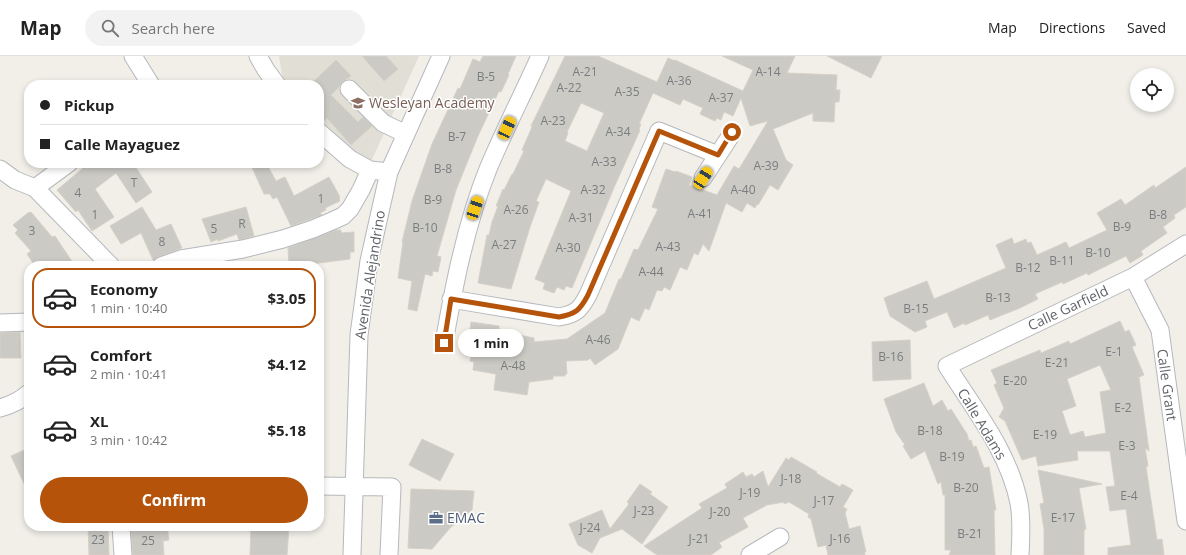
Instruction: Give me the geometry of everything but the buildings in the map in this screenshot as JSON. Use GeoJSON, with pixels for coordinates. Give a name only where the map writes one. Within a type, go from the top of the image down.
{"type":"FeatureCollection","features":[{"type":"Feature","properties":{"kind":"street"},"geometry":{"type":"LineString","coordinates":[[133,56],[147,80]]}},
{"type":"Feature","properties":{"kind":"street"},"geometry":{"type":"LineString","coordinates":[[258,56],[273,80]]}},
{"type":"Feature","properties":{"kind":"street","name":"Avenida Alejandrino"},"geometry":{"type":"LineString","coordinates":[[352,555],[359,335],[369,261],[389,172],[441,56]]}},
{"type":"Feature","properties":{"kind":"street"},"geometry":{"type":"LineString","coordinates":[[444,343],[451,299],[466,234],[488,170],[540,56]]}},
{"type":"Feature","properties":{"kind":"street"},"geometry":{"type":"LineString","coordinates":[[349,89],[383,123],[406,134]]}},
{"type":"Feature","properties":{"kind":"street"},"geometry":{"type":"LineString","coordinates":[[451,299],[559,317],[571,315],[581,308],[588,295],[659,131],[718,155]]}},
{"type":"Feature","properties":{"kind":"street"},"geometry":{"type":"LineString","coordinates":[[703,178],[732,132]]}},
{"type":"Feature","properties":{"kind":"street"},"geometry":{"type":"LineString","coordinates":[[324,136],[350,159],[370,170],[389,172]]}},
{"type":"Feature","properties":{"kind":"street"},"geometry":{"type":"LineString","coordinates":[[35,188],[62,168]]}},
{"type":"Feature","properties":{"kind":"street"},"geometry":{"type":"LineString","coordinates":[[0,169],[15,180],[35,188],[106,261]]}},
{"type":"Feature","properties":{"kind":"street"},"geometry":{"type":"LineString","coordinates":[[191,261],[283,239],[313,229],[343,216],[350,209],[370,170]]}},
{"type":"Feature","properties":{"kind":"street","name":"Calle Garfield"},"geometry":{"type":"LineString","coordinates":[[947,366],[1133,277],[1186,244]]}},
{"type":"Feature","properties":{"kind":"street","name":"Calle Grant"},"geometry":{"type":"LineString","coordinates":[[1133,277],[1160,330],[1186,522]]}},
{"type":"Feature","properties":{"kind":"street"},"geometry":{"type":"LineString","coordinates":[[0,323],[24,322]]}},
{"type":"Feature","properties":{"kind":"street","name":"Calle Adams"},"geometry":{"type":"LineString","coordinates":[[947,366],[996,443],[1009,471],[1019,503],[1021,528],[1020,555]]}},
{"type":"Feature","properties":{"kind":"street"},"geometry":{"type":"LineString","coordinates":[[0,408],[24,397]]}},
{"type":"Feature","properties":{"kind":"street"},"geometry":{"type":"LineString","coordinates":[[324,486],[392,487],[388,555]]}},
{"type":"Feature","properties":{"kind":"street"},"geometry":{"type":"LineString","coordinates":[[121,531],[123,555]]}},
{"type":"Feature","properties":{"kind":"street"},"geometry":{"type":"LineString","coordinates":[[750,555],[780,537]]}},
{"type":"Feature","properties":{"kind":"shaded area","name":"Wesleyan Academy"},"geometry":{"type":"Polygon","coordinates":[[[279,56],[419,56],[370,164],[324,127],[324,80],[283,80],[279,56]]]}},
{"type":"Feature","properties":{"kind":"place","name":"Wesleyan Academy"},"geometry":{"type":"Point","coordinates":[358,103]}},
{"type":"Feature","properties":{"kind":"place","name":"EMAC"},"geometry":{"type":"Point","coordinates":[436,518]}},
{"type":"Feature","properties":{"kind":"route"},"geometry":{"type":"LineString","coordinates":[[444,343],[451,299],[559,317],[571,315],[581,308],[659,131],[718,155],[732,132]]}}]}
